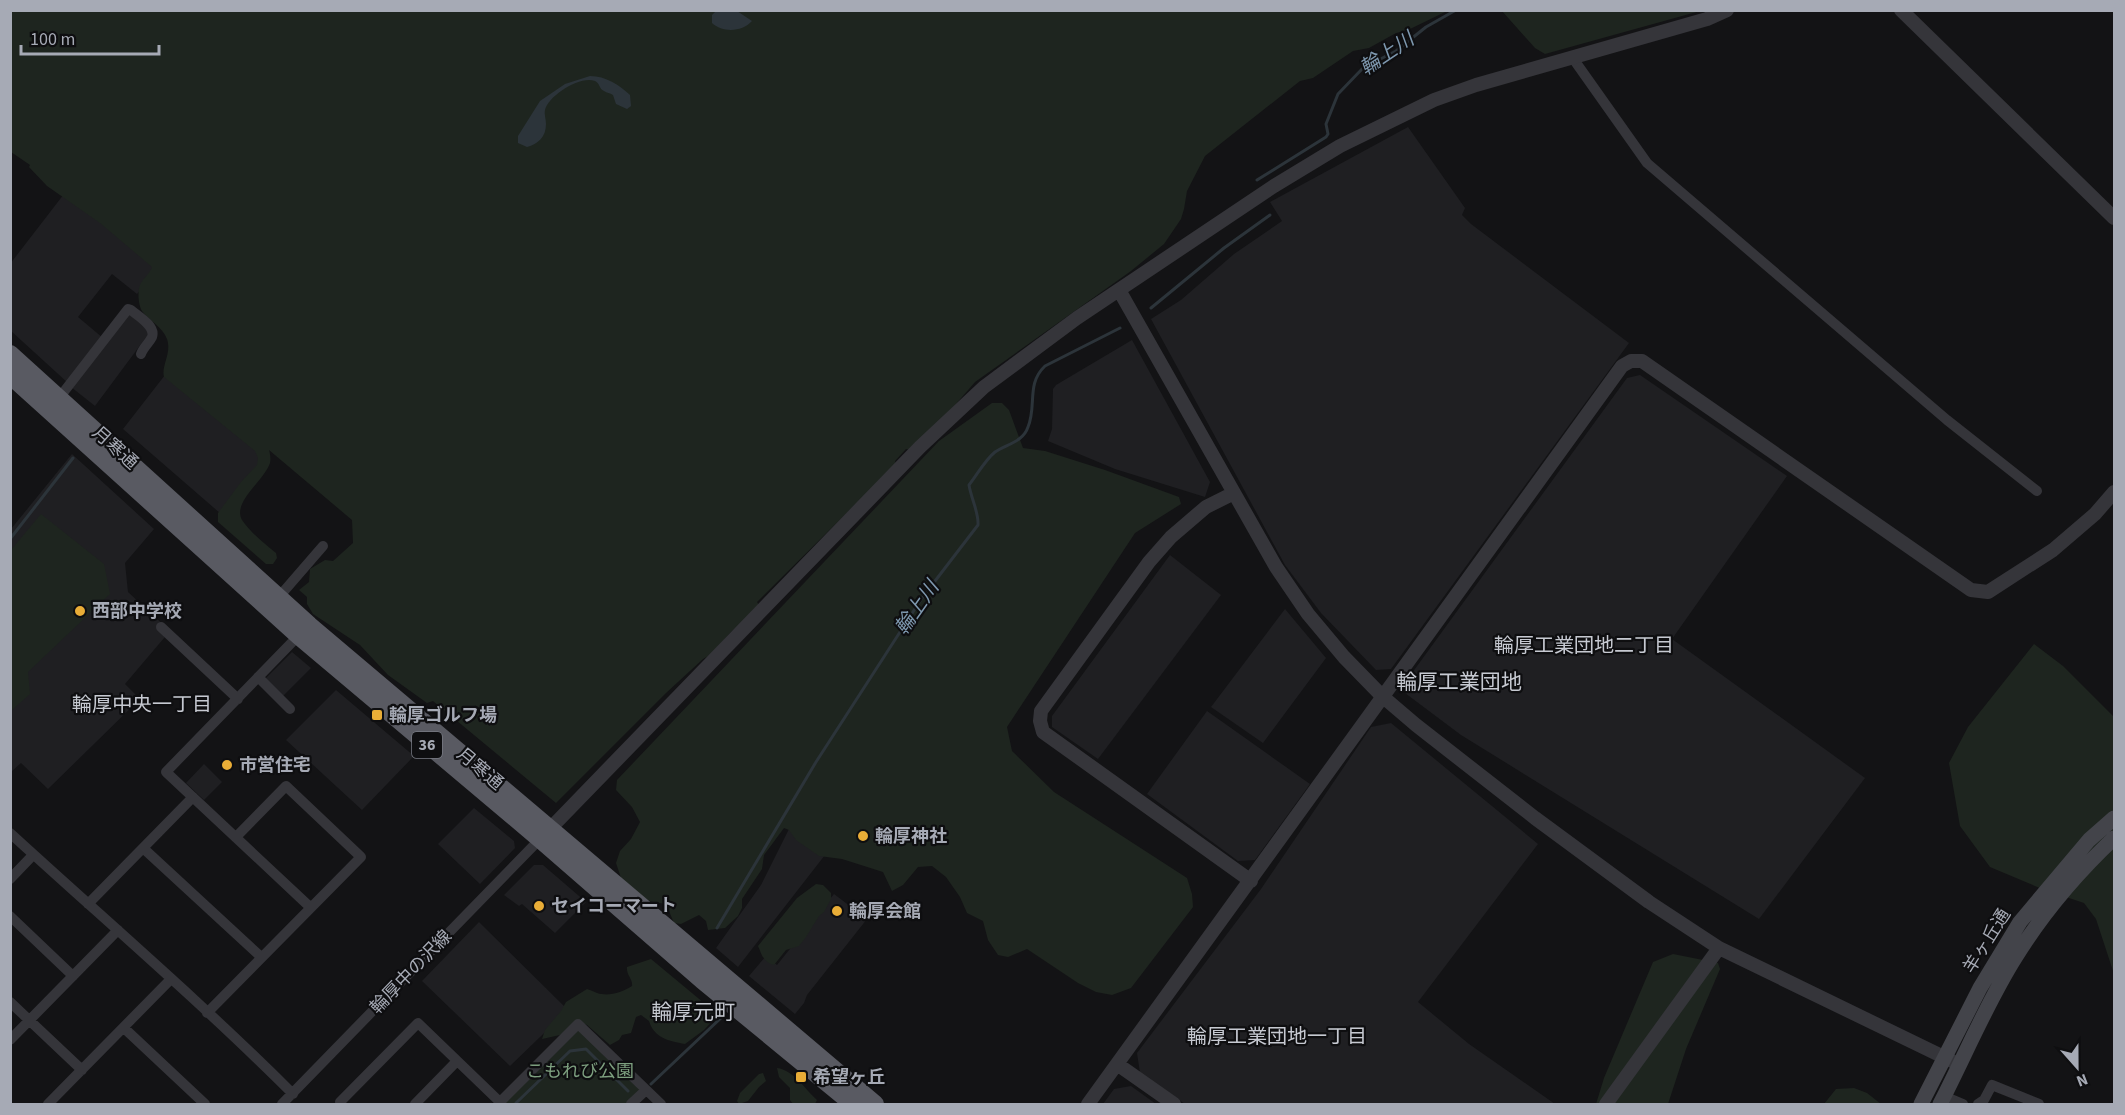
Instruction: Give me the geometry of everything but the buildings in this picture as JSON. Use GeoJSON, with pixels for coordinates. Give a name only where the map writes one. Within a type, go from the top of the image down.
{"type":"FeatureCollection","features":[{"type":"Feature","properties":{"kind":"highway","name":"月寒通"},"geometry":{"type":"LineString","coordinates":[[10,354],[278,598],[304,631]]}},
{"type":"Feature","properties":{"kind":"highway","name":"月寒通"},"geometry":{"type":"LineString","coordinates":[[10,375],[304,631],[546,834],[875,1104]]}},
{"type":"Feature","properties":{"kind":"highway","name":"月寒通"},"geometry":{"type":"LineString","coordinates":[[546,834],[702,980],[853,1104]]}},
{"type":"Feature","properties":{"kind":"main road","name":"羊ヶ丘通"},"geometry":{"type":"LineString","coordinates":[[1921,1104],[1980,988],[2020,922],[2089,840],[2115,818]]}},
{"type":"Feature","properties":{"kind":"main road","name":"羊ヶ丘通"},"geometry":{"type":"LineString","coordinates":[[1942,1100],[2016,957],[2087,864],[2115,838]]}},
{"type":"Feature","properties":{"kind":"street"},"geometry":{"type":"LineString","coordinates":[[546,834],[920,447],[984,387],[1077,318],[1274,186],[1349,141],[1434,100],[1505,75],[1707,19],[1727,10]]}},
{"type":"Feature","properties":{"kind":"street"},"geometry":{"type":"LineString","coordinates":[[1901,10],[2115,218]]}},
{"type":"Feature","properties":{"kind":"street"},"geometry":{"type":"LineString","coordinates":[[1572,57],[1647,163],[1947,420],[2037,490]]}},
{"type":"Feature","properties":{"kind":"street"},"geometry":{"type":"LineString","coordinates":[[1119,290],[1276,567],[1308,614],[1344,657],[1382,696],[1535,818],[1649,902],[1719,948],[1960,1065]]}},
{"type":"Feature","properties":{"kind":"street"},"geometry":{"type":"LineString","coordinates":[[59,398],[128,309],[153,331],[141,354]]}},
{"type":"Feature","properties":{"kind":"street"},"geometry":{"type":"LineString","coordinates":[[1088,1104],[1622,366],[1631,361],[1642,361],[1971,590],[1988,592],[2053,550],[2095,514],[2115,492]]}},
{"type":"Feature","properties":{"kind":"street"},"geometry":{"type":"LineString","coordinates":[[1234,493],[1206,507],[1171,537],[1149,562],[1041,711],[1040,721],[1043,732],[1251,880]]}},
{"type":"Feature","properties":{"kind":"street"},"geometry":{"type":"LineString","coordinates":[[278,598],[322,546]]}},
{"type":"Feature","properties":{"kind":"street"},"geometry":{"type":"LineString","coordinates":[[162,627],[238,699]]}},
{"type":"Feature","properties":{"kind":"street"},"geometry":{"type":"LineString","coordinates":[[304,631],[166,771],[310,907]]}},
{"type":"Feature","properties":{"kind":"street"},"geometry":{"type":"LineString","coordinates":[[258,677],[290,709]]}},
{"type":"Feature","properties":{"kind":"street"},"geometry":{"type":"LineString","coordinates":[[207,1013],[260,956],[361,856],[286,786],[236,837]]}},
{"type":"Feature","properties":{"kind":"street"},"geometry":{"type":"LineString","coordinates":[[87,904],[193,797]]}},
{"type":"Feature","properties":{"kind":"street"},"geometry":{"type":"LineString","coordinates":[[10,833],[207,1013],[289,1100]]}},
{"type":"Feature","properties":{"kind":"street","name":"輪厚中の沢線"},"geometry":{"type":"LineString","coordinates":[[289,1100],[546,834]]}},
{"type":"Feature","properties":{"kind":"street"},"geometry":{"type":"LineString","coordinates":[[142,848],[260,956]]}},
{"type":"Feature","properties":{"kind":"street"},"geometry":{"type":"LineString","coordinates":[[10,879],[33,855]]}},
{"type":"Feature","properties":{"kind":"street"},"geometry":{"type":"LineString","coordinates":[[10,916],[73,976]]}},
{"type":"Feature","properties":{"kind":"street"},"geometry":{"type":"LineString","coordinates":[[10,1040],[118,930]]}},
{"type":"Feature","properties":{"kind":"street"},"geometry":{"type":"LineString","coordinates":[[1606,1104],[1719,948]]}},
{"type":"Feature","properties":{"kind":"street"},"geometry":{"type":"LineString","coordinates":[[48,1104],[171,979]]}},
{"type":"Feature","properties":{"kind":"street"},"geometry":{"type":"LineString","coordinates":[[10,1002],[82,1070]]}},
{"type":"Feature","properties":{"kind":"street"},"geometry":{"type":"LineString","coordinates":[[342,1104],[340,1102],[418,1023],[500,1104],[578,1024],[661,1104]]}},
{"type":"Feature","properties":{"kind":"street"},"geometry":{"type":"LineString","coordinates":[[124,1028],[205,1104]]}},
{"type":"Feature","properties":{"kind":"street"},"geometry":{"type":"LineString","coordinates":[[415,1104],[457,1061]]}},
{"type":"Feature","properties":{"kind":"street"},"geometry":{"type":"LineString","coordinates":[[1117,1064],[1174,1104]]}},
{"type":"Feature","properties":{"kind":"street"},"geometry":{"type":"LineString","coordinates":[[1978,1104],[1984,1100],[1992,1085],[2039,1104]]}},
{"type":"Feature","properties":{"kind":"street"},"geometry":{"type":"LineString","coordinates":[[631,1104],[646,1090]]}},
{"type":"Feature","properties":{"kind":"street"},"geometry":{"type":"LineString","coordinates":[[1942,1100],[1963,1104]]}},
{"type":"Feature","properties":{"kind":"shaded area"},"geometry":{"type":"Polygon","coordinates":[[[717,10],[737,11],[752,21],[738,29],[727,30],[712,23],[712,15],[717,10]]]}},
{"type":"Feature","properties":{"kind":"shaded area"},"geometry":{"type":"Polygon","coordinates":[[[590,76],[607,79],[621,88],[630,95],[631,106],[627,109],[616,104],[613,95],[602,90],[595,81],[581,81],[558,93],[547,104],[546,129],[541,139],[527,147],[518,143],[518,136],[540,101],[565,84],[590,76]]]}},
{"type":"Feature","properties":{"kind":"shaded area"},"geometry":{"type":"Polygon","coordinates":[[[1408,127],[1465,208],[1462,215],[1471,224],[1629,343],[1391,669],[1376,670],[1321,613],[1285,565],[1151,319],[1181,300],[1234,254],[1282,221],[1270,202],[1408,127]]]}},
{"type":"Feature","properties":{"kind":"shaded area"},"geometry":{"type":"Polygon","coordinates":[[[64,194],[161,267],[137,294],[112,274],[78,317],[103,338],[68,383],[11,331],[10,264],[64,194]]]}},
{"type":"Feature","properties":{"kind":"shaded area"},"geometry":{"type":"Polygon","coordinates":[[[128,312],[150,332],[95,406],[71,387],[128,312]]]}},
{"type":"Feature","properties":{"kind":"shaded area"},"geometry":{"type":"Polygon","coordinates":[[[1132,340],[1210,482],[1205,497],[1115,469],[1048,441],[1052,429],[1053,389],[1056,385],[1132,340]]]}},
{"type":"Feature","properties":{"kind":"shaded area"},"geometry":{"type":"Polygon","coordinates":[[[165,375],[269,456],[221,514],[123,429],[165,375]]]}},
{"type":"Feature","properties":{"kind":"shaded area"},"geometry":{"type":"Polygon","coordinates":[[[1640,375],[1787,476],[1672,639],[1865,778],[1759,919],[1461,735],[1405,693],[1404,684],[1627,378],[1640,375]]]}},
{"type":"Feature","properties":{"kind":"shaded area","name":"西部中学校"},"geometry":{"type":"Polygon","coordinates":[[[72,454],[154,529],[125,563],[128,592],[170,631],[125,684],[140,699],[48,789],[21,763],[11,772],[11,529],[72,454]]]}},
{"type":"Feature","properties":{"kind":"shaded area"},"geometry":{"type":"Polygon","coordinates":[[[1170,555],[1221,595],[1098,759],[1052,727],[1052,716],[1170,555]]]}},
{"type":"Feature","properties":{"kind":"shaded area"},"geometry":{"type":"Polygon","coordinates":[[[1285,609],[1326,658],[1263,743],[1211,707],[1285,609]]]}},
{"type":"Feature","properties":{"kind":"shaded area"},"geometry":{"type":"Polygon","coordinates":[[[292,652],[311,668],[283,696],[265,679],[292,652]]]}},
{"type":"Feature","properties":{"kind":"shaded area"},"geometry":{"type":"Polygon","coordinates":[[[336,690],[414,756],[362,810],[286,740],[336,690]]]}},
{"type":"Feature","properties":{"kind":"shaded area"},"geometry":{"type":"Polygon","coordinates":[[[1207,711],[1310,784],[1255,860],[1238,861],[1147,794],[1207,711]]]}},
{"type":"Feature","properties":{"kind":"shaded area"},"geometry":{"type":"Polygon","coordinates":[[[1391,723],[1538,844],[1418,1002],[1469,1044],[1555,1104],[1185,1104],[1140,1073],[1137,1053],[1261,889],[1371,727],[1391,723]]]}},
{"type":"Feature","properties":{"kind":"shaded area"},"geometry":{"type":"Polygon","coordinates":[[[204,764],[222,782],[204,800],[186,783],[204,764]]]}},
{"type":"Feature","properties":{"kind":"shaded area"},"geometry":{"type":"Polygon","coordinates":[[[474,808],[514,841],[515,848],[480,884],[438,844],[474,808]]]}},
{"type":"Feature","properties":{"kind":"shaded area"},"geometry":{"type":"Polygon","coordinates":[[[790,827],[825,855],[738,967],[716,948],[761,885],[790,827]]]}},
{"type":"Feature","properties":{"kind":"shaded area"},"geometry":{"type":"Polygon","coordinates":[[[534,865],[543,865],[586,902],[555,933],[522,904],[519,906],[504,895],[534,865]]]}},
{"type":"Feature","properties":{"kind":"shaded area"},"geometry":{"type":"Polygon","coordinates":[[[834,894],[867,919],[807,995],[795,1014],[749,976],[766,956],[777,965],[834,894]]]}},
{"type":"Feature","properties":{"kind":"shaded area"},"geometry":{"type":"Polygon","coordinates":[[[479,922],[568,1010],[510,1066],[422,981],[479,922]]]}},
{"type":"Feature","properties":{"kind":"shaded area"},"geometry":{"type":"Polygon","coordinates":[[[1131,1086],[1156,1104],[1103,1104],[1114,1089],[1131,1086]]]}},
{"type":"Feature","properties":{"kind":"green space"},"geometry":{"type":"Polygon","coordinates":[[[10,11],[1447,11],[1408,30],[1396,33],[1369,48],[1353,51],[1313,78],[1300,81],[1205,156],[1187,191],[1181,219],[1164,244],[1131,271],[975,382],[937,426],[911,450],[906,449],[895,461],[896,464],[757,602],[759,605],[752,613],[708,657],[666,693],[556,803],[433,701],[427,703],[388,675],[360,645],[313,614],[307,604],[307,597],[299,590],[309,582],[310,569],[325,560],[333,561],[353,543],[352,520],[269,450],[270,463],[267,470],[245,499],[240,513],[249,529],[276,553],[277,558],[273,564],[266,564],[218,522],[218,513],[257,465],[258,458],[255,451],[164,377],[167,339],[142,311],[139,301],[140,286],[152,267],[100,223],[47,186],[29,167],[30,165],[11,152],[10,11]]]}},
{"type":"Feature","properties":{"kind":"green space"},"geometry":{"type":"Polygon","coordinates":[[[1502,11],[1700,11],[1545,54],[1535,48],[1502,11]]]}},
{"type":"Feature","properties":{"kind":"green space"},"geometry":{"type":"Polygon","coordinates":[[[992,403],[1002,403],[1009,410],[1023,448],[1045,451],[1179,497],[1181,504],[1135,533],[1007,727],[1012,751],[1054,792],[1187,878],[1193,907],[1131,988],[1112,995],[1096,992],[1078,983],[1027,949],[1008,957],[998,955],[988,940],[983,921],[967,913],[960,897],[946,877],[932,866],[918,867],[903,885],[892,891],[883,872],[842,859],[819,856],[796,840],[789,830],[784,828],[764,855],[762,869],[742,899],[742,908],[738,916],[725,928],[708,930],[706,921],[699,915],[681,924],[674,923],[666,904],[646,901],[621,878],[616,863],[620,851],[631,839],[640,822],[632,807],[616,790],[617,780],[939,441],[992,403]]]}},
{"type":"Feature","properties":{"kind":"green space"},"geometry":{"type":"Polygon","coordinates":[[[41,514],[104,564],[110,594],[28,672],[30,694],[11,711],[11,550],[41,514]]]}},
{"type":"Feature","properties":{"kind":"green space"},"geometry":{"type":"Polygon","coordinates":[[[2034,644],[2063,666],[2114,717],[2114,974],[2096,919],[2084,903],[2042,889],[1990,867],[1960,826],[1949,763],[1968,727],[2034,644]]]}},
{"type":"Feature","properties":{"kind":"green space"},"geometry":{"type":"Polygon","coordinates":[[[816,884],[823,885],[831,893],[831,899],[824,912],[799,946],[786,950],[774,965],[767,962],[758,946],[797,898],[816,884]]]}},
{"type":"Feature","properties":{"kind":"green space"},"geometry":{"type":"Polygon","coordinates":[[[1673,954],[1718,963],[1720,969],[1686,1049],[1668,1104],[1596,1104],[1604,1078],[1653,962],[1673,954]]]}},
{"type":"Feature","properties":{"kind":"green space"},"geometry":{"type":"Polygon","coordinates":[[[651,959],[716,1013],[716,1017],[704,1030],[685,1044],[658,1035],[649,1021],[641,1015],[636,1017],[631,1033],[622,1035],[619,1040],[610,1045],[587,1025],[580,1022],[560,1035],[542,1039],[545,1030],[566,1002],[587,989],[606,994],[632,986],[627,967],[651,959]]]}},
{"type":"Feature","properties":{"kind":"green space","name":"こもれび公園"},"geometry":{"type":"Polygon","coordinates":[[[578,1024],[646,1090],[631,1104],[502,1104],[578,1024]]]}},
{"type":"Feature","properties":{"kind":"green space"},"geometry":{"type":"Polygon","coordinates":[[[777,1068],[788,1072],[798,1081],[817,1100],[815,1104],[793,1104],[790,1100],[790,1088],[779,1077],[777,1068]]]}},
{"type":"Feature","properties":{"kind":"green space"},"geometry":{"type":"Polygon","coordinates":[[[763,1073],[766,1081],[748,1101],[739,1104],[737,1101],[740,1093],[759,1074],[763,1073]]]}},
{"type":"Feature","properties":{"kind":"green space"},"geometry":{"type":"Polygon","coordinates":[[[1854,1088],[1867,1093],[1881,1104],[1824,1104],[1836,1089],[1854,1088]]]}},
{"type":"Feature","properties":{"kind":"waterway","name":"輪上川"},"geometry":{"type":"LineString","coordinates":[[1257,180],[1326,137],[1328,134],[1326,124],[1338,94],[1363,68],[1396,51],[1426,27],[1456,10]]}},
{"type":"Feature","properties":{"kind":"waterway","name":"輪上川"},"geometry":{"type":"LineString","coordinates":[[1151,308],[1224,248],[1270,215]]}},
{"type":"Feature","properties":{"kind":"waterway","name":"輪上川"},"geometry":{"type":"LineString","coordinates":[[717,928],[816,762],[922,598],[978,525],[969,485],[991,455],[1019,439],[1026,432],[1031,419],[1034,387],[1039,373],[1045,366],[1120,328]]}},
{"type":"Feature","properties":{"kind":"waterway"},"geometry":{"type":"LineString","coordinates":[[10,539],[73,458]]}},
{"type":"Feature","properties":{"kind":"waterway","name":"輪上川"},"geometry":{"type":"LineString","coordinates":[[651,1084],[722,1017]]}},
{"type":"Feature","properties":{"kind":"waterway","name":"輪上川"},"geometry":{"type":"LineString","coordinates":[[516,1103],[570,1051],[586,1049],[628,1091]]}},
{"type":"Feature","properties":{"kind":"place","name":"西部中学校"},"geometry":{"type":"Point","coordinates":[80,611]}},
{"type":"Feature","properties":{"kind":"place","name":"輪厚ゴルフ場"},"geometry":{"type":"Point","coordinates":[377,715]}},
{"type":"Feature","properties":{"kind":"place","name":"市営住宅"},"geometry":{"type":"Point","coordinates":[227,765]}},
{"type":"Feature","properties":{"kind":"place","name":"輪厚神社"},"geometry":{"type":"Point","coordinates":[863,836]}},
{"type":"Feature","properties":{"kind":"place","name":"セイコーマート"},"geometry":{"type":"Point","coordinates":[539,906]}},
{"type":"Feature","properties":{"kind":"place","name":"輪厚会館"},"geometry":{"type":"Point","coordinates":[837,911]}},
{"type":"Feature","properties":{"kind":"place","name":"希望ヶ丘"},"geometry":{"type":"Point","coordinates":[801,1077]}},
{"type":"Feature","properties":{"kind":"district","name":"輪厚工業団地二丁目"},"geometry":{"type":"Point","coordinates":[1584,646]}},
{"type":"Feature","properties":{"kind":"district","name":"輪厚工業団地"},"geometry":{"type":"Point","coordinates":[1459,682]}},
{"type":"Feature","properties":{"kind":"district","name":"輪厚中央一丁目"},"geometry":{"type":"Point","coordinates":[142,705]}},
{"type":"Feature","properties":{"kind":"district","name":"輪厚元町"},"geometry":{"type":"Point","coordinates":[693,1012]}},
{"type":"Feature","properties":{"kind":"district","name":"輪厚工業団地一丁目"},"geometry":{"type":"Point","coordinates":[1277,1037]}}]}
